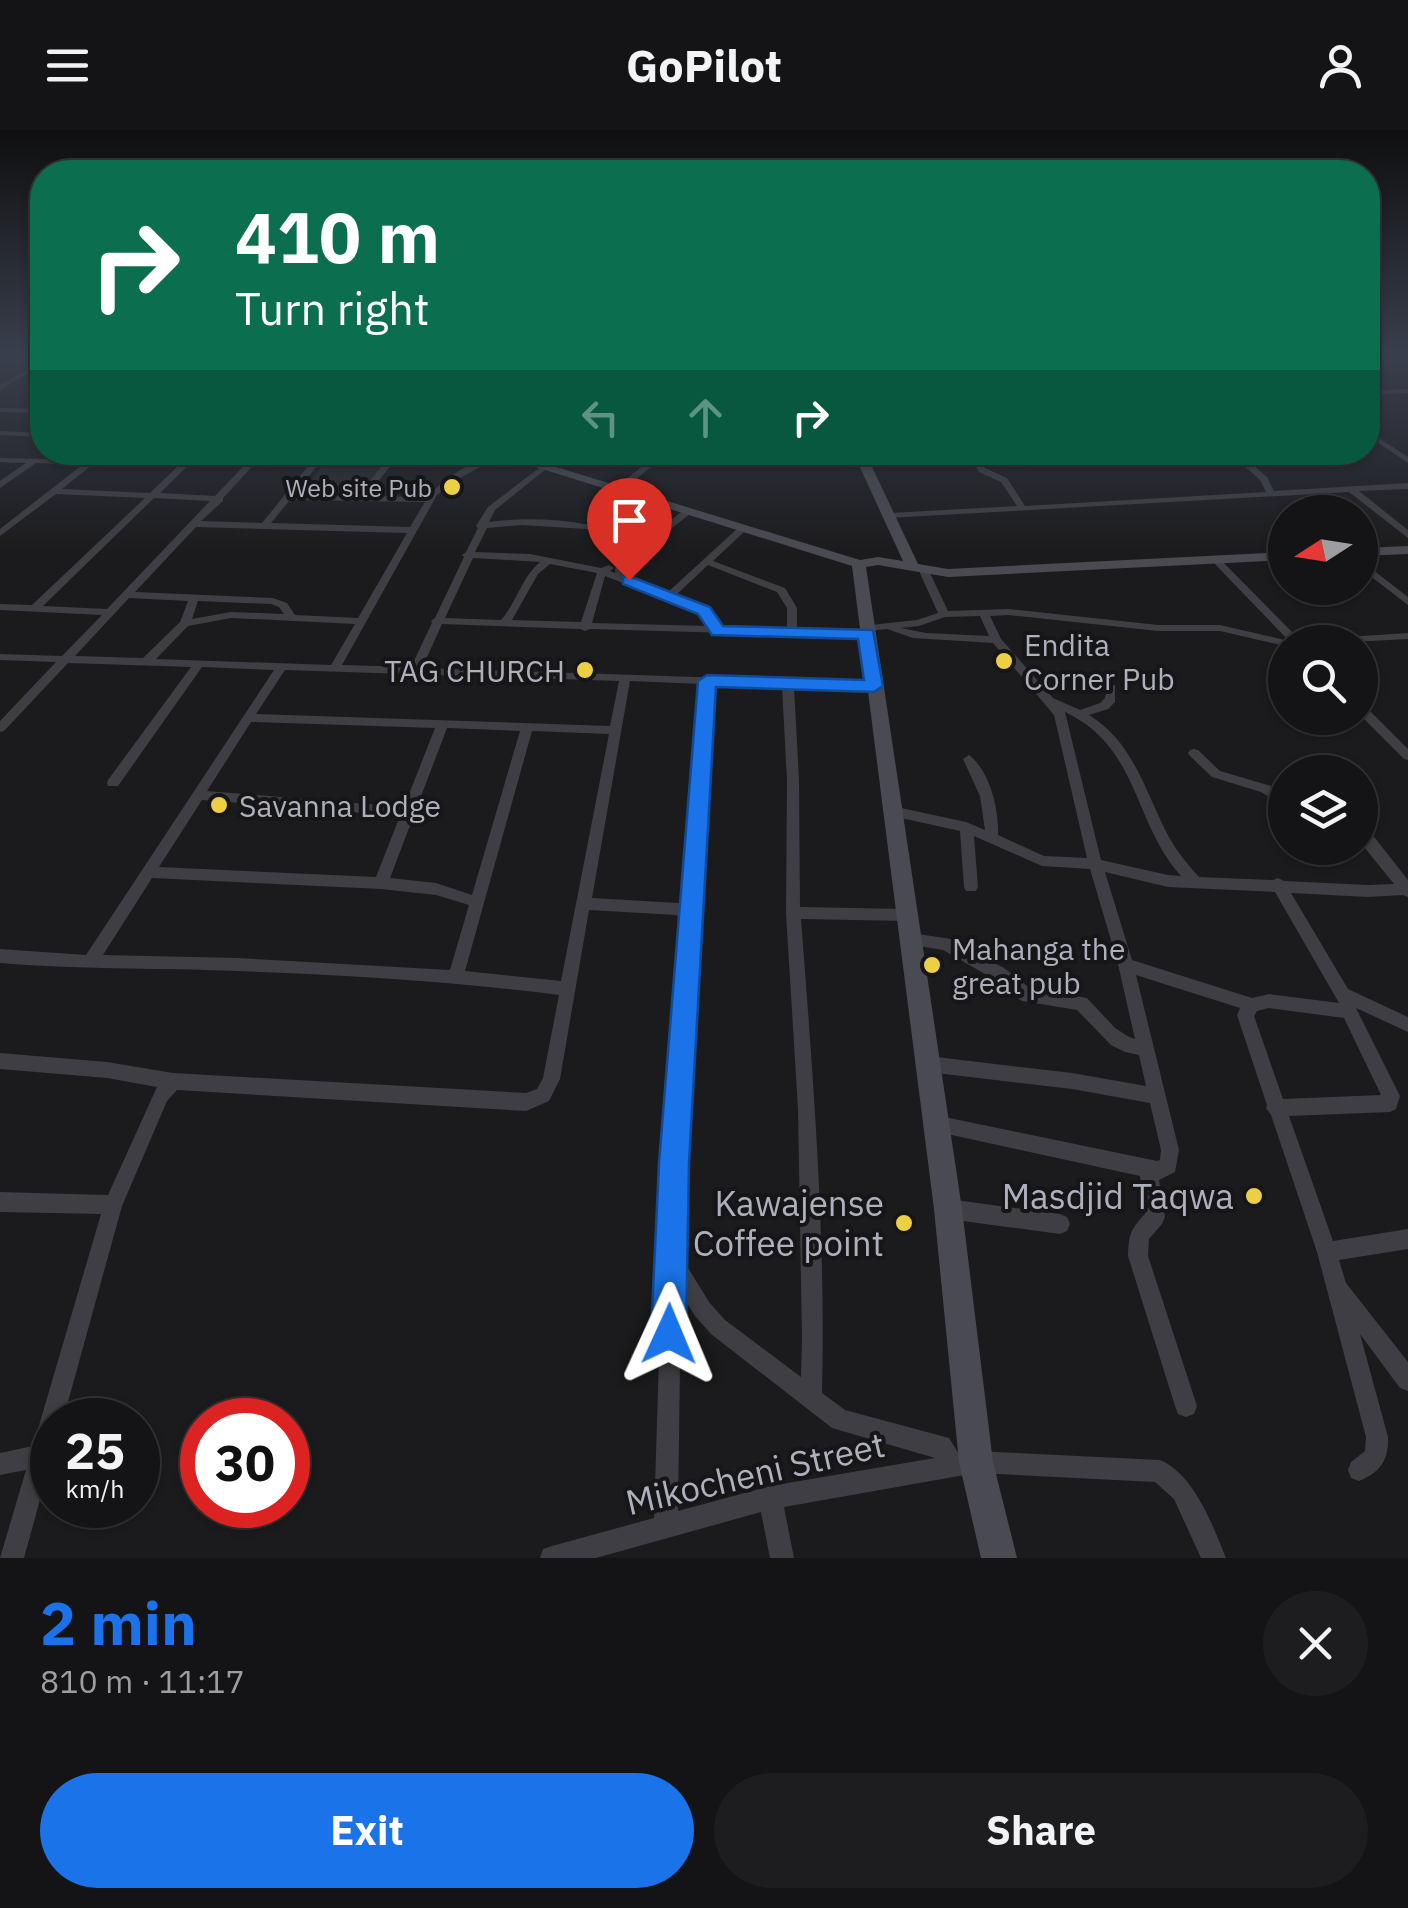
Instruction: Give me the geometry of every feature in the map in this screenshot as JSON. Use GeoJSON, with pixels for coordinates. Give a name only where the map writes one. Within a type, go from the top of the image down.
{"type":"FeatureCollection","features":[{"type":"Feature","properties":{"kind":"street"},"geometry":{"type":"LineString","coordinates":[[20,434],[30,427]]}},
{"type":"Feature","properties":{"kind":"street"},"geometry":{"type":"LineString","coordinates":[[0,434],[30,434]]}},
{"type":"Feature","properties":{"kind":"street"},"geometry":{"type":"LineString","coordinates":[[1380,442],[1408,461]]}},
{"type":"Feature","properties":{"kind":"street"},"geometry":{"type":"LineString","coordinates":[[0,460],[30,462]]}},
{"type":"Feature","properties":{"kind":"street"},"geometry":{"type":"LineString","coordinates":[[0,485],[30,465]]}},
{"type":"Feature","properties":{"kind":"street"},"geometry":{"type":"LineString","coordinates":[[0,533],[87,465]]}},
{"type":"Feature","properties":{"kind":"street"},"geometry":{"type":"LineString","coordinates":[[35,608],[184,465]]}},
{"type":"Feature","properties":{"kind":"street"},"geometry":{"type":"LineString","coordinates":[[0,728],[250,465]]}},
{"type":"Feature","properties":{"kind":"street"},"geometry":{"type":"LineString","coordinates":[[264,526],[314,465]]}},
{"type":"Feature","properties":{"kind":"street"},"geometry":{"type":"LineString","coordinates":[[363,496],[387,465]]}},
{"type":"Feature","properties":{"kind":"street"},"geometry":{"type":"LineString","coordinates":[[334,669],[432,497],[444,484],[478,465]]}},
{"type":"Feature","properties":{"kind":"street"},"geometry":{"type":"LineString","coordinates":[[536,465],[859,564],[878,561],[918,569],[986,572],[1268,557]]}},
{"type":"Feature","properties":{"kind":"street"},"geometry":{"type":"LineString","coordinates":[[616,490],[646,465]]}},
{"type":"Feature","properties":{"kind":"street"},"geometry":{"type":"LineString","coordinates":[[865,465],[918,569],[948,614],[977,636]]}},
{"type":"Feature","properties":{"kind":"street"},"geometry":{"type":"LineString","coordinates":[[979,465],[1004,480],[1022,507]]}},
{"type":"Feature","properties":{"kind":"street"},"geometry":{"type":"LineString","coordinates":[[1246,465],[1270,490]]}},
{"type":"Feature","properties":{"kind":"street"},"geometry":{"type":"LineString","coordinates":[[415,672],[483,522],[498,500],[542,467]]}},
{"type":"Feature","properties":{"kind":"street"},"geometry":{"type":"LineString","coordinates":[[890,516],[1270,490],[1408,486]]}},
{"type":"Feature","properties":{"kind":"street"},"geometry":{"type":"LineString","coordinates":[[296,487],[311,495]]}},
{"type":"Feature","properties":{"kind":"street"},"geometry":{"type":"LineString","coordinates":[[1350,489],[1408,535]]}},
{"type":"Feature","properties":{"kind":"street"},"geometry":{"type":"LineString","coordinates":[[56,491],[220,499]]}},
{"type":"Feature","properties":{"kind":"street"},"geometry":{"type":"LineString","coordinates":[[288,496],[432,497]]}},
{"type":"Feature","properties":{"kind":"street"},"geometry":{"type":"LineString","coordinates":[[602,570],[619,564],[687,512]]}},
{"type":"Feature","properties":{"kind":"street"},"geometry":{"type":"LineString","coordinates":[[483,522],[600,528],[646,543]]}},
{"type":"Feature","properties":{"kind":"street"},"geometry":{"type":"LineString","coordinates":[[198,524],[413,530]]}},
{"type":"Feature","properties":{"kind":"street"},"geometry":{"type":"LineString","coordinates":[[674,592],[742,529]]}},
{"type":"Feature","properties":{"kind":"street"},"geometry":{"type":"LineString","coordinates":[[1378,551],[1408,550]]}},
{"type":"Feature","properties":{"kind":"street"},"geometry":{"type":"LineString","coordinates":[[467,555],[530,557],[602,570],[657,590],[674,592],[704,610],[718,631]]}},
{"type":"Feature","properties":{"kind":"street"},"geometry":{"type":"LineString","coordinates":[[530,557],[534,572]]}},
{"type":"Feature","properties":{"kind":"street"},"geometry":{"type":"LineString","coordinates":[[503,624],[516,612],[534,572],[550,560]]}},
{"type":"Feature","properties":{"kind":"street"},"geometry":{"type":"LineString","coordinates":[[1216,560],[1279,625]]}},
{"type":"Feature","properties":{"kind":"street"},"geometry":{"type":"LineString","coordinates":[[708,562],[781,590],[792,608],[792,633]]}},
{"type":"Feature","properties":{"kind":"street"},"geometry":{"type":"LineString","coordinates":[[619,564],[621,578]]}},
{"type":"Feature","properties":{"kind":"street"},"geometry":{"type":"LineString","coordinates":[[859,564],[904,915],[912,938],[948,1209],[965,1464],[999,1558]]}},
{"type":"Feature","properties":{"kind":"street"},"geometry":{"type":"LineString","coordinates":[[585,628],[602,570]]}},
{"type":"Feature","properties":{"kind":"street"},"geometry":{"type":"LineString","coordinates":[[1378,578],[1408,602]]}},
{"type":"Feature","properties":{"kind":"street"},"geometry":{"type":"LineString","coordinates":[[127,595],[273,602],[283,605],[293,619]]}},
{"type":"Feature","properties":{"kind":"street"},"geometry":{"type":"LineString","coordinates":[[146,662],[185,622],[194,598]]}},
{"type":"Feature","properties":{"kind":"street"},"geometry":{"type":"LineString","coordinates":[[0,607],[110,612]]}},
{"type":"Feature","properties":{"kind":"street"},"geometry":{"type":"LineString","coordinates":[[516,612],[527,625]]}},
{"type":"Feature","properties":{"kind":"street"},"geometry":{"type":"LineString","coordinates":[[934,1124],[1148,1170],[1164,1169],[1170,1150],[1060,714],[996,640],[983,612]]}},
{"type":"Feature","properties":{"kind":"street"},"geometry":{"type":"LineString","coordinates":[[436,622],[792,633],[866,631],[948,614],[1036,613],[1050,618],[1115,620],[1158,628],[1204,626],[1268,639]]}},
{"type":"Feature","properties":{"kind":"street"},"geometry":{"type":"LineString","coordinates":[[185,622],[231,614],[360,621]]}},
{"type":"Feature","properties":{"kind":"street"},"geometry":{"type":"LineString","coordinates":[[890,627],[911,637],[977,636],[996,640]]}},
{"type":"Feature","properties":{"kind":"street"},"geometry":{"type":"LineString","coordinates":[[1378,638],[1408,636]]}},
{"type":"Feature","properties":{"kind":"street"},"geometry":{"type":"LineString","coordinates":[[0,657],[874,686]]}},
{"type":"Feature","properties":{"kind":"street"},"geometry":{"type":"LineString","coordinates":[[112,783],[199,664]]}},
{"type":"Feature","properties":{"kind":"street"},"geometry":{"type":"LineString","coordinates":[[90,962],[280,667]]}},
{"type":"Feature","properties":{"kind":"street"},"geometry":{"type":"LineString","coordinates":[[0,1062],[107,1070],[173,1081],[533,1101],[549,1086],[626,678]]}},
{"type":"Feature","properties":{"kind":"street"},"geometry":{"type":"LineString","coordinates":[[666,1526],[670,1256],[707,681]]}},
{"type":"Feature","properties":{"kind":"street"},"geometry":{"type":"LineString","coordinates":[[788,683],[794,780],[793,913],[807,1128],[814,1338],[811,1397]]}},
{"type":"Feature","properties":{"kind":"street"},"geometry":{"type":"LineString","coordinates":[[1079,714],[1104,706],[1112,699],[1111,688]]}},
{"type":"Feature","properties":{"kind":"street"},"geometry":{"type":"LineString","coordinates":[[1053,702],[1099,726],[1118,750],[1134,776],[1167,851],[1196,884]]}},
{"type":"Feature","properties":{"kind":"street"},"geometry":{"type":"LineString","coordinates":[[249,718],[616,730]]}},
{"type":"Feature","properties":{"kind":"street"},"geometry":{"type":"LineString","coordinates":[[381,882],[442,726]]}},
{"type":"Feature","properties":{"kind":"street"},"geometry":{"type":"LineString","coordinates":[[1378,726],[1408,756]]}},
{"type":"Feature","properties":{"kind":"street"},"geometry":{"type":"LineString","coordinates":[[456,978],[527,729]]}},
{"type":"Feature","properties":{"kind":"street"},"geometry":{"type":"LineString","coordinates":[[1194,753],[1216,774],[1268,790]]}},
{"type":"Feature","properties":{"kind":"street"},"geometry":{"type":"LineString","coordinates":[[969,759],[985,791],[993,820],[992,836]]}},
{"type":"Feature","properties":{"kind":"street"},"geometry":{"type":"LineString","coordinates":[[198,795],[407,812]]}},
{"type":"Feature","properties":{"kind":"street"},"geometry":{"type":"LineString","coordinates":[[892,811],[966,826],[1042,860],[1096,864],[1151,879],[1196,884],[1407,890]]}},
{"type":"Feature","properties":{"kind":"street"},"geometry":{"type":"LineString","coordinates":[[966,826],[970,887]]}},
{"type":"Feature","properties":{"kind":"street"},"geometry":{"type":"LineString","coordinates":[[1378,852],[1407,890]]}},
{"type":"Feature","properties":{"kind":"street"},"geometry":{"type":"LineString","coordinates":[[147,872],[381,882],[436,889],[477,902]]}},
{"type":"Feature","properties":{"kind":"street"},"geometry":{"type":"LineString","coordinates":[[1275,1108],[1390,1103],[1391,1096],[1347,1002],[1278,884]]}},
{"type":"Feature","properties":{"kind":"street"},"geometry":{"type":"LineString","coordinates":[[583,904],[678,909],[690,916]]}},
{"type":"Feature","properties":{"kind":"street"},"geometry":{"type":"LineString","coordinates":[[793,913],[904,915]]}},
{"type":"Feature","properties":{"kind":"street"},"geometry":{"type":"LineString","coordinates":[[912,938],[946,944],[998,973],[1028,996],[1081,1002],[1116,1042],[1129,1049],[1144,1048]]}},
{"type":"Feature","properties":{"kind":"street"},"geometry":{"type":"LineString","coordinates":[[0,956],[237,965],[568,989]]}},
{"type":"Feature","properties":{"kind":"street"},"geometry":{"type":"LineString","coordinates":[[1126,964],[1182,986],[1210,990],[1252,1005],[1268,1001],[1342,1011],[1347,1002]]}},
{"type":"Feature","properties":{"kind":"street"},"geometry":{"type":"LineString","coordinates":[[1347,1002],[1408,1025]]}},
{"type":"Feature","properties":{"kind":"street"},"geometry":{"type":"LineString","coordinates":[[1252,1005],[1245,1015],[1327,1252],[1377,1437],[1378,1454],[1358,1470]]}},
{"type":"Feature","properties":{"kind":"street"},"geometry":{"type":"LineString","coordinates":[[928,1064],[1072,1081],[1156,1096]]}},
{"type":"Feature","properties":{"kind":"street"},"geometry":{"type":"LineString","coordinates":[[55,1398],[113,1205],[161,1095],[173,1081]]}},
{"type":"Feature","properties":{"kind":"street"},"geometry":{"type":"LineString","coordinates":[[1148,1170],[1154,1216],[1139,1235],[1138,1256],[1186,1406]]}},
{"type":"Feature","properties":{"kind":"street"},"geometry":{"type":"LineString","coordinates":[[0,1202],[113,1205]]}},
{"type":"Feature","properties":{"kind":"street"},"geometry":{"type":"LineString","coordinates":[[948,1209],[1060,1224]]}},
{"type":"Feature","properties":{"kind":"street"},"geometry":{"type":"LineString","coordinates":[[1327,1252],[1408,1239]]}},
{"type":"Feature","properties":{"kind":"street"},"geometry":{"type":"LineString","coordinates":[[670,1256],[712,1321],[846,1423],[941,1446],[965,1464],[1160,1472],[1182,1490],[1214,1558]]}},
{"type":"Feature","properties":{"kind":"street"},"geometry":{"type":"LineString","coordinates":[[1336,1287],[1408,1380]]}},
{"type":"Feature","properties":{"kind":"street"},"geometry":{"type":"LineString","coordinates":[[0,1464],[30,1458]]}},
{"type":"Feature","properties":{"kind":"street","name":"Mikocheni Street"},"geometry":{"type":"LineString","coordinates":[[552,1558],[578,1556],[666,1526],[770,1498],[965,1464]]}},
{"type":"Feature","properties":{"kind":"street"},"geometry":{"type":"LineString","coordinates":[[12,1558],[30,1487]]}},
{"type":"Feature","properties":{"kind":"street"},"geometry":{"type":"LineString","coordinates":[[770,1498],[782,1558]]}},
{"type":"Feature","properties":{"kind":"shaded area"},"geometry":{"type":"Polygon","coordinates":[[[323,465],[384,465],[364,492],[311,480],[323,465]]]}},
{"type":"Feature","properties":{"kind":"place","name":"Web site Pub"},"geometry":{"type":"Point","coordinates":[452,487]}},
{"type":"Feature","properties":{"kind":"place","name":"Endita Corner Pub"},"geometry":{"type":"Point","coordinates":[1004,661]}},
{"type":"Feature","properties":{"kind":"place","name":"TAG CHURCH"},"geometry":{"type":"Point","coordinates":[585,670]}},
{"type":"Feature","properties":{"kind":"place","name":"Savanna Lodge"},"geometry":{"type":"Point","coordinates":[219,805]}},
{"type":"Feature","properties":{"kind":"place","name":"Mahanga the great pub"},"geometry":{"type":"Point","coordinates":[932,965]}},
{"type":"Feature","properties":{"kind":"place","name":"Masdjid Taqwa"},"geometry":{"type":"Point","coordinates":[1254,1196]}},
{"type":"Feature","properties":{"kind":"place","name":"Kawajense Coffee point"},"geometry":{"type":"Point","coordinates":[904,1223]}},
{"type":"Feature","properties":{"kind":"route"},"geometry":{"type":"LineString","coordinates":[[629,580],[704,610],[718,631],[866,634],[874,686],[707,681],[674,1163],[669,1334]]}}]}
